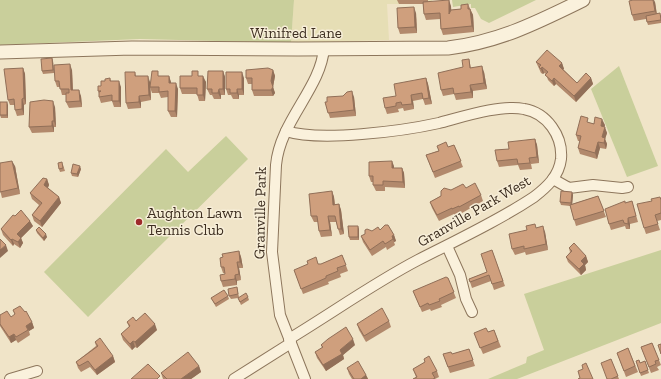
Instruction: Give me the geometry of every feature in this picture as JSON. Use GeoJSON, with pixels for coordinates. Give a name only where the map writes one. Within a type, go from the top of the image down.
{"type":"FeatureCollection","features":[{"type":"Feature","properties":{"kind":"street","name":"Winifred Lane"},"geometry":{"type":"LineString","coordinates":[[0,52],[132,48],[448,48],[469,45],[502,37],[526,28],[583,0]]}},
{"type":"Feature","properties":{"kind":"street","name":"Granville Park"},"geometry":{"type":"LineString","coordinates":[[305,379],[280,315],[272,252],[277,154],[286,131],[322,64],[324,48]]}},
{"type":"Feature","properties":{"kind":"street","name":"Granville Park West"},"geometry":{"type":"LineString","coordinates":[[286,131],[300,135],[366,133],[417,127],[474,114],[523,108],[542,117],[556,133],[561,154],[560,165],[553,179],[525,203],[417,261],[290,341]]}},
{"type":"Feature","properties":{"kind":"street"},"geometry":{"type":"LineString","coordinates":[[553,179],[570,188],[593,185],[622,188],[628,187]]}},
{"type":"Feature","properties":{"kind":"street"},"geometry":{"type":"LineString","coordinates":[[447,246],[460,275],[466,299],[472,312]]}},
{"type":"Feature","properties":{"kind":"street"},"geometry":{"type":"LineString","coordinates":[[234,379],[290,341]]}},
{"type":"Feature","properties":{"kind":"street"},"geometry":{"type":"LineString","coordinates":[[10,379],[37,371]]}},
{"type":"Feature","properties":{"kind":"shaded area"},"geometry":{"type":"Polygon","coordinates":[[[294,0],[432,0],[432,4],[387,4],[389,40],[291,43],[294,0]]]}},
{"type":"Feature","properties":{"kind":"green space"},"geometry":{"type":"Polygon","coordinates":[[[0,0],[294,0],[291,43],[140,39],[0,45],[0,0]]]}},
{"type":"Feature","properties":{"kind":"green space"},"geometry":{"type":"Polygon","coordinates":[[[452,0],[536,0],[489,23],[481,19],[475,8],[471,8],[471,4],[453,7],[452,0]]]}},
{"type":"Feature","properties":{"kind":"green space"},"geometry":{"type":"Polygon","coordinates":[[[619,66],[658,166],[627,177],[591,89],[619,66]]]}},
{"type":"Feature","properties":{"kind":"green space","name":"Aughton Lawn Tennis Club"},"geometry":{"type":"Polygon","coordinates":[[[226,136],[248,159],[88,317],[44,272],[166,149],[188,172],[226,136]]]}},
{"type":"Feature","properties":{"kind":"green space"},"geometry":{"type":"Polygon","coordinates":[[[661,250],[661,323],[517,379],[488,379],[526,363],[527,357],[544,350],[524,294],[661,250]]]}},
{"type":"Feature","properties":{"kind":"building"},"geometry":{"type":"Polygon","coordinates":[[[449,0],[449,14],[451,10],[461,9],[461,5],[468,4],[472,26],[441,29],[440,13],[424,14],[423,2],[449,0]]]}},
{"type":"Feature","properties":{"kind":"building"},"geometry":{"type":"Polygon","coordinates":[[[653,0],[655,11],[632,15],[629,1],[653,0]]]}},
{"type":"Feature","properties":{"kind":"building"},"geometry":{"type":"Polygon","coordinates":[[[414,7],[415,27],[398,28],[397,8],[414,7]]]}},
{"type":"Feature","properties":{"kind":"building"},"geometry":{"type":"Polygon","coordinates":[[[660,13],[661,20],[647,22],[646,16],[660,13]]]}},
{"type":"Feature","properties":{"kind":"building"},"geometry":{"type":"Polygon","coordinates":[[[547,50],[562,63],[559,66],[577,83],[586,73],[591,78],[574,96],[554,78],[552,81],[545,75],[548,72],[542,67],[541,69],[539,67],[541,65],[536,62],[547,50]]]}},
{"type":"Feature","properties":{"kind":"building"},"geometry":{"type":"Polygon","coordinates":[[[52,58],[53,70],[42,71],[41,59],[52,58]]]}},
{"type":"Feature","properties":{"kind":"building"},"geometry":{"type":"Polygon","coordinates":[[[469,59],[470,68],[482,66],[484,83],[470,85],[471,92],[454,94],[453,88],[441,90],[438,73],[463,67],[462,60],[469,59]]]}},
{"type":"Feature","properties":{"kind":"building"},"geometry":{"type":"Polygon","coordinates":[[[70,64],[71,90],[79,90],[80,101],[66,102],[66,93],[69,93],[69,89],[60,89],[59,81],[55,81],[54,65],[70,64]]]}},
{"type":"Feature","properties":{"kind":"building"},"geometry":{"type":"Polygon","coordinates":[[[23,68],[24,98],[22,99],[22,109],[15,110],[14,99],[8,100],[4,69],[23,68]]]}},
{"type":"Feature","properties":{"kind":"building"},"geometry":{"type":"Polygon","coordinates":[[[268,68],[273,70],[271,81],[273,87],[271,90],[252,90],[252,78],[246,78],[246,70],[268,68]]]}},
{"type":"Feature","properties":{"kind":"building"},"geometry":{"type":"Polygon","coordinates":[[[152,71],[158,71],[158,76],[169,76],[169,83],[176,83],[175,111],[168,111],[168,91],[159,92],[159,87],[150,87],[152,71]]]}},
{"type":"Feature","properties":{"kind":"building"},"geometry":{"type":"Polygon","coordinates":[[[192,71],[198,71],[198,76],[203,76],[203,95],[197,95],[197,88],[180,88],[180,76],[192,76],[192,71]]]}},
{"type":"Feature","properties":{"kind":"building"},"geometry":{"type":"Polygon","coordinates":[[[208,71],[223,71],[223,89],[219,89],[218,93],[212,93],[212,89],[207,89],[208,71]]]}},
{"type":"Feature","properties":{"kind":"building"},"geometry":{"type":"Polygon","coordinates":[[[125,72],[135,72],[135,76],[148,76],[149,95],[139,96],[139,102],[126,103],[125,72]]]}},
{"type":"Feature","properties":{"kind":"building"},"geometry":{"type":"Polygon","coordinates":[[[226,72],[242,72],[242,89],[237,89],[237,93],[230,93],[230,89],[226,89],[226,72]]]}},
{"type":"Feature","properties":{"kind":"building"},"geometry":{"type":"Polygon","coordinates":[[[110,78],[110,81],[119,81],[119,101],[112,101],[112,95],[99,97],[99,92],[101,91],[98,91],[98,86],[101,86],[101,81],[105,81],[105,79],[110,78]]]}},
{"type":"Feature","properties":{"kind":"building"},"geometry":{"type":"Polygon","coordinates":[[[426,78],[429,98],[423,99],[422,93],[411,95],[412,104],[402,105],[401,102],[396,103],[396,106],[385,108],[383,98],[396,96],[394,84],[426,78]]]}},
{"type":"Feature","properties":{"kind":"building"},"geometry":{"type":"Polygon","coordinates":[[[352,91],[354,110],[328,113],[325,102],[327,102],[327,97],[343,96],[347,92],[352,91]]]}},
{"type":"Feature","properties":{"kind":"building"},"geometry":{"type":"Polygon","coordinates":[[[44,100],[53,101],[54,121],[52,121],[52,126],[29,127],[30,102],[44,100]]]}},
{"type":"Feature","properties":{"kind":"building"},"geometry":{"type":"Polygon","coordinates":[[[0,102],[7,102],[7,115],[0,115],[0,102]]]}},
{"type":"Feature","properties":{"kind":"building"},"geometry":{"type":"Polygon","coordinates":[[[581,116],[588,118],[587,122],[594,124],[595,117],[602,119],[601,126],[605,127],[602,137],[605,138],[604,143],[598,142],[595,153],[578,148],[581,136],[576,135],[581,116]]]}},
{"type":"Feature","properties":{"kind":"building"},"geometry":{"type":"Polygon","coordinates":[[[535,139],[537,157],[529,158],[530,163],[518,164],[517,159],[497,161],[495,150],[509,149],[508,142],[535,139]]]}},
{"type":"Feature","properties":{"kind":"building"},"geometry":{"type":"Polygon","coordinates":[[[446,142],[448,147],[454,145],[461,161],[433,172],[426,155],[439,151],[437,146],[446,142]]]}},
{"type":"Feature","properties":{"kind":"building"},"geometry":{"type":"Polygon","coordinates":[[[12,161],[18,188],[0,192],[0,163],[12,161]]]}},
{"type":"Feature","properties":{"kind":"building"},"geometry":{"type":"Polygon","coordinates":[[[392,161],[392,168],[402,168],[403,182],[383,181],[383,185],[373,185],[373,176],[369,176],[369,162],[392,161]]]}},
{"type":"Feature","properties":{"kind":"building"},"geometry":{"type":"Polygon","coordinates":[[[62,162],[63,168],[59,169],[58,163],[62,162]]]}},
{"type":"Feature","properties":{"kind":"building"},"geometry":{"type":"Polygon","coordinates":[[[73,164],[80,166],[77,174],[71,173],[73,164]]]}},
{"type":"Feature","properties":{"kind":"building"},"geometry":{"type":"Polygon","coordinates":[[[43,178],[47,179],[44,185],[59,197],[40,221],[32,215],[42,203],[30,193],[43,178]]]}},
{"type":"Feature","properties":{"kind":"building"},"geometry":{"type":"Polygon","coordinates":[[[475,183],[481,195],[459,207],[452,208],[437,215],[430,202],[441,196],[441,191],[444,188],[451,190],[463,184],[466,188],[475,183]]]}},
{"type":"Feature","properties":{"kind":"building"},"geometry":{"type":"Polygon","coordinates":[[[332,191],[333,205],[339,204],[341,229],[338,229],[335,216],[328,216],[330,230],[319,231],[317,216],[311,216],[309,194],[332,191]]]}},
{"type":"Feature","properties":{"kind":"building"},"geometry":{"type":"Polygon","coordinates":[[[561,191],[572,192],[571,203],[560,202],[561,191]]]}},
{"type":"Feature","properties":{"kind":"building"},"geometry":{"type":"Polygon","coordinates":[[[598,196],[604,211],[574,220],[570,205],[598,196]]]}},
{"type":"Feature","properties":{"kind":"building"},"geometry":{"type":"Polygon","coordinates":[[[660,197],[661,213],[655,215],[658,224],[644,228],[637,204],[652,201],[651,199],[660,197]]]}},
{"type":"Feature","properties":{"kind":"building"},"geometry":{"type":"Polygon","coordinates":[[[625,201],[625,203],[632,201],[636,216],[628,218],[628,224],[624,223],[623,220],[609,224],[605,209],[625,201]]]}},
{"type":"Feature","properties":{"kind":"building"},"geometry":{"type":"Polygon","coordinates":[[[21,210],[30,221],[17,234],[21,238],[18,242],[12,239],[11,240],[1,229],[13,215],[15,216],[21,210]]]}},
{"type":"Feature","properties":{"kind":"building"},"geometry":{"type":"Polygon","coordinates":[[[535,224],[536,228],[543,226],[546,244],[524,249],[524,246],[512,249],[509,234],[527,230],[526,226],[535,224]]]}},
{"type":"Feature","properties":{"kind":"building"},"geometry":{"type":"Polygon","coordinates":[[[385,225],[388,225],[394,235],[392,236],[393,239],[385,244],[383,241],[370,250],[361,236],[365,234],[365,230],[367,229],[372,231],[378,227],[380,230],[385,225]]]}},
{"type":"Feature","properties":{"kind":"building"},"geometry":{"type":"Polygon","coordinates":[[[348,226],[358,226],[358,237],[349,237],[348,226]]]}},
{"type":"Feature","properties":{"kind":"building"},"geometry":{"type":"Polygon","coordinates":[[[39,227],[46,234],[43,238],[36,230],[39,227]]]}},
{"type":"Feature","properties":{"kind":"building"},"geometry":{"type":"Polygon","coordinates":[[[0,239],[6,245],[0,250],[0,239]]]}},
{"type":"Feature","properties":{"kind":"building"},"geometry":{"type":"Polygon","coordinates":[[[574,243],[586,256],[581,261],[584,264],[579,269],[566,257],[572,251],[569,248],[574,243]]]}},
{"type":"Feature","properties":{"kind":"building"},"geometry":{"type":"Polygon","coordinates":[[[492,250],[503,281],[492,284],[489,275],[470,282],[469,279],[487,272],[481,254],[492,250]]]}},
{"type":"Feature","properties":{"kind":"building"},"geometry":{"type":"Polygon","coordinates":[[[239,251],[240,262],[237,262],[239,274],[235,275],[235,279],[221,281],[220,275],[225,274],[224,267],[221,267],[220,258],[223,257],[222,254],[239,251]]]}},
{"type":"Feature","properties":{"kind":"building"},"geometry":{"type":"Polygon","coordinates":[[[342,255],[346,265],[337,268],[338,271],[326,276],[326,278],[301,289],[294,270],[308,264],[307,261],[316,257],[318,264],[321,264],[342,255]]]}},
{"type":"Feature","properties":{"kind":"building"},"geometry":{"type":"Polygon","coordinates":[[[446,277],[448,278],[454,292],[439,299],[440,301],[429,305],[428,303],[420,307],[413,291],[446,277]]]}},
{"type":"Feature","properties":{"kind":"building"},"geometry":{"type":"Polygon","coordinates":[[[237,287],[238,294],[229,296],[228,289],[237,287]]]}},
{"type":"Feature","properties":{"kind":"building"},"geometry":{"type":"Polygon","coordinates":[[[224,290],[228,296],[215,304],[211,298],[224,290]]]}},
{"type":"Feature","properties":{"kind":"building"},"geometry":{"type":"Polygon","coordinates":[[[246,293],[248,297],[240,302],[238,298],[246,293]]]}},
{"type":"Feature","properties":{"kind":"building"},"geometry":{"type":"Polygon","coordinates":[[[20,306],[25,312],[26,311],[32,322],[26,326],[28,330],[16,337],[14,334],[9,337],[0,324],[0,315],[7,311],[11,317],[15,314],[13,310],[20,306]]]}},
{"type":"Feature","properties":{"kind":"building"},"geometry":{"type":"Polygon","coordinates":[[[382,308],[389,321],[364,336],[357,324],[382,308]]]}},
{"type":"Feature","properties":{"kind":"building"},"geometry":{"type":"Polygon","coordinates":[[[145,313],[155,324],[135,342],[133,341],[130,344],[121,334],[130,326],[127,322],[133,317],[136,321],[145,313]]]}},
{"type":"Feature","properties":{"kind":"building"},"geometry":{"type":"Polygon","coordinates":[[[346,327],[353,339],[340,350],[342,354],[323,365],[315,352],[323,347],[321,345],[328,339],[346,327]]]}},
{"type":"Feature","properties":{"kind":"building"},"geometry":{"type":"Polygon","coordinates":[[[486,328],[488,332],[494,330],[498,341],[480,348],[474,333],[486,328]]]}},
{"type":"Feature","properties":{"kind":"building"},"geometry":{"type":"Polygon","coordinates":[[[100,338],[113,356],[95,370],[88,361],[79,366],[76,362],[98,346],[95,342],[100,338]]]}},
{"type":"Feature","properties":{"kind":"building"},"geometry":{"type":"Polygon","coordinates":[[[652,343],[659,360],[655,361],[656,364],[649,367],[641,347],[652,343]]]}},
{"type":"Feature","properties":{"kind":"building"},"geometry":{"type":"Polygon","coordinates":[[[661,344],[661,354],[658,345],[661,344]]]}},
{"type":"Feature","properties":{"kind":"building"},"geometry":{"type":"Polygon","coordinates":[[[628,348],[635,366],[624,371],[617,353],[628,348]]]}},
{"type":"Feature","properties":{"kind":"building"},"geometry":{"type":"Polygon","coordinates":[[[469,349],[473,360],[448,367],[443,354],[451,352],[452,354],[469,349]]]}},
{"type":"Feature","properties":{"kind":"building"},"geometry":{"type":"Polygon","coordinates":[[[188,352],[199,366],[181,379],[167,379],[161,373],[188,352]]]}},
{"type":"Feature","properties":{"kind":"building"},"geometry":{"type":"Polygon","coordinates":[[[429,356],[437,371],[432,373],[435,378],[413,379],[417,377],[413,369],[425,362],[424,359],[429,356]]]}},
{"type":"Feature","properties":{"kind":"building"},"geometry":{"type":"Polygon","coordinates":[[[611,359],[618,376],[607,379],[601,363],[611,359]]]}},
{"type":"Feature","properties":{"kind":"building"},"geometry":{"type":"Polygon","coordinates":[[[639,360],[640,363],[645,361],[648,370],[640,373],[636,361],[639,360]]]}},
{"type":"Feature","properties":{"kind":"building"},"geometry":{"type":"Polygon","coordinates":[[[358,361],[366,375],[361,379],[354,379],[347,368],[358,361]]]}},
{"type":"Feature","properties":{"kind":"building"},"geometry":{"type":"Polygon","coordinates":[[[586,363],[593,379],[578,379],[580,378],[578,371],[583,369],[582,365],[586,363]]]}},
{"type":"Feature","properties":{"kind":"building"},"geometry":{"type":"Polygon","coordinates":[[[148,364],[160,376],[157,379],[131,379],[148,364]]]}},
{"type":"Feature","properties":{"kind":"place","name":"Aughton Lawn Tennis Club"},"geometry":{"type":"Point","coordinates":[139,222]}}]}
